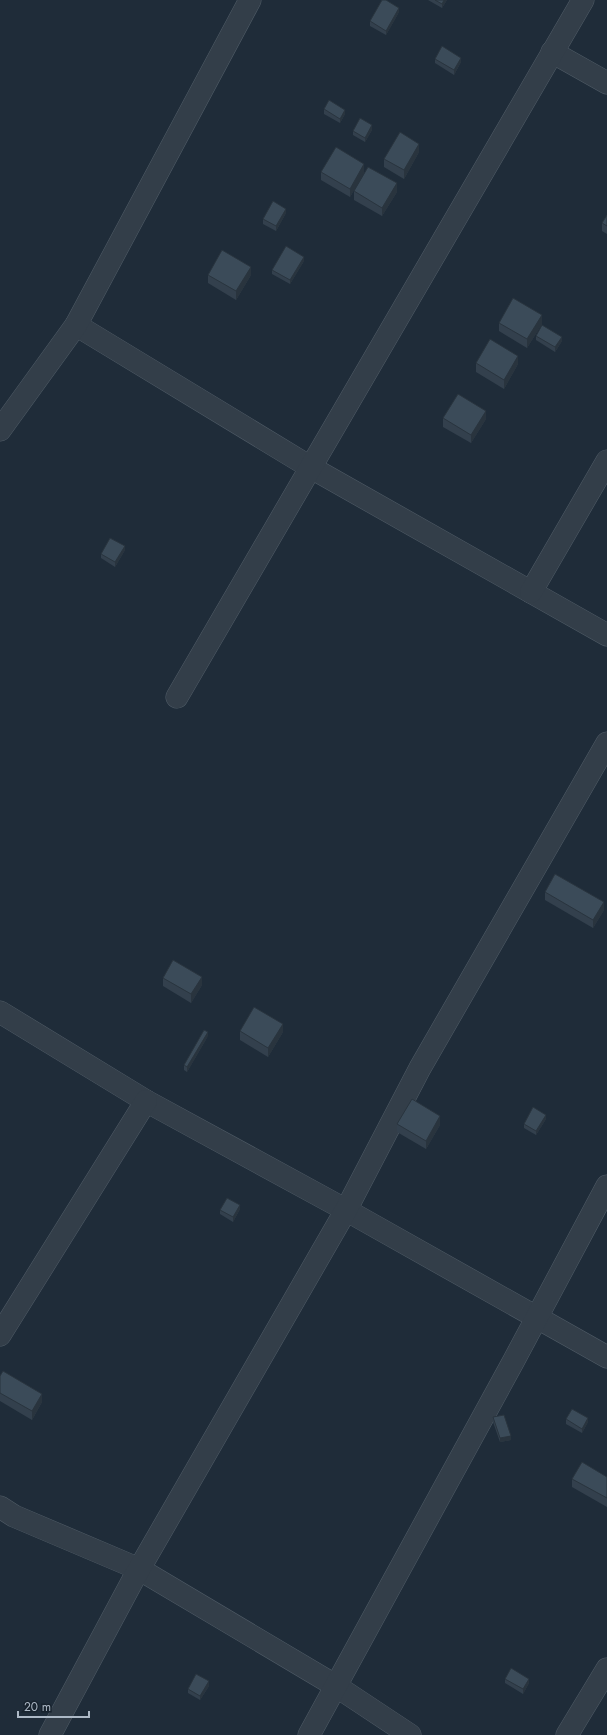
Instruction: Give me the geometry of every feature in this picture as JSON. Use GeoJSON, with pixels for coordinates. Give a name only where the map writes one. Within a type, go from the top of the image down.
{"type":"FeatureCollection","features":[{"type":"Feature","properties":{"kind":"street"},"geometry":{"type":"LineString","coordinates":[[0,430],[76,325],[250,0]]}},
{"type":"Feature","properties":{"kind":"street"},"geometry":{"type":"LineString","coordinates":[[177,697],[583,0]]}},
{"type":"Feature","properties":{"kind":"street"},"geometry":{"type":"LineString","coordinates":[[552,52],[607,83]]}},
{"type":"Feature","properties":{"kind":"street"},"geometry":{"type":"LineString","coordinates":[[76,325],[310,467],[607,635]]}},
{"type":"Feature","properties":{"kind":"street"},"geometry":{"type":"LineString","coordinates":[[530,592],[607,461]]}},
{"type":"Feature","properties":{"kind":"street"},"geometry":{"type":"LineString","coordinates":[[50,1735],[139,1569],[346,1210],[420,1068],[607,743]]}},
{"type":"Feature","properties":{"kind":"street"},"geometry":{"type":"LineString","coordinates":[[0,1012],[146,1101],[346,1210],[607,1357]]}},
{"type":"Feature","properties":{"kind":"street"},"geometry":{"type":"LineString","coordinates":[[0,1336],[146,1101]]}},
{"type":"Feature","properties":{"kind":"street"},"geometry":{"type":"LineString","coordinates":[[308,1735],[537,1318],[607,1186]]}},
{"type":"Feature","properties":{"kind":"street"},"geometry":{"type":"LineString","coordinates":[[0,1507],[14,1516],[139,1569],[336,1686],[410,1735]]}},
{"type":"Feature","properties":{"kind":"street"},"geometry":{"type":"LineString","coordinates":[[567,1735],[607,1669]]}},
{"type":"Feature","properties":{"kind":"building"},"geometry":{"type":"Polygon","coordinates":[[[382,0],[386,0],[399,8],[386,31],[370,21],[382,0]]]}},
{"type":"Feature","properties":{"kind":"building"},"geometry":{"type":"Polygon","coordinates":[[[435,0],[444,0],[442,4],[435,0]]]}},
{"type":"Feature","properties":{"kind":"building"},"geometry":{"type":"Polygon","coordinates":[[[442,46],[461,58],[454,70],[435,59],[442,46]]]}},
{"type":"Feature","properties":{"kind":"building"},"geometry":{"type":"Polygon","coordinates":[[[329,100],[345,110],[340,119],[324,109],[329,100]]]}},
{"type":"Feature","properties":{"kind":"building"},"geometry":{"type":"Polygon","coordinates":[[[360,118],[372,125],[365,138],[353,131],[360,118]]]}},
{"type":"Feature","properties":{"kind":"building"},"geometry":{"type":"Polygon","coordinates":[[[400,132],[419,144],[404,170],[384,159],[400,132]]]}},
{"type":"Feature","properties":{"kind":"building"},"geometry":{"type":"Polygon","coordinates":[[[336,147],[364,164],[350,189],[321,172],[336,147]]]}},
{"type":"Feature","properties":{"kind":"building"},"geometry":{"type":"Polygon","coordinates":[[[368,167],[397,183],[382,208],[354,191],[368,167]]]}},
{"type":"Feature","properties":{"kind":"building"},"geometry":{"type":"Polygon","coordinates":[[[273,201],[286,209],[276,226],[263,219],[273,201]]]}},
{"type":"Feature","properties":{"kind":"building"},"geometry":{"type":"Polygon","coordinates":[[[607,215],[607,226],[602,223],[607,215]]]}},
{"type":"Feature","properties":{"kind":"building"},"geometry":{"type":"Polygon","coordinates":[[[286,246],[304,257],[290,280],[272,270],[286,246]]]}},
{"type":"Feature","properties":{"kind":"building"},"geometry":{"type":"Polygon","coordinates":[[[222,250],[251,267],[236,291],[208,275],[222,250]]]}},
{"type":"Feature","properties":{"kind":"building"},"geometry":{"type":"Polygon","coordinates":[[[513,298],[542,315],[527,339],[499,323],[513,298]]]}},
{"type":"Feature","properties":{"kind":"building"},"geometry":{"type":"Polygon","coordinates":[[[542,325],[562,337],[555,347],[536,336],[542,325]]]}},
{"type":"Feature","properties":{"kind":"building"},"geometry":{"type":"Polygon","coordinates":[[[490,339],[518,356],[504,380],[476,363],[490,339]]]}},
{"type":"Feature","properties":{"kind":"building"},"geometry":{"type":"Polygon","coordinates":[[[458,394],[486,411],[471,435],[443,418],[458,394]]]}},
{"type":"Feature","properties":{"kind":"building"},"geometry":{"type":"Polygon","coordinates":[[[110,538],[125,546],[115,562],[101,554],[110,538]]]}},
{"type":"Feature","properties":{"kind":"building"},"geometry":{"type":"Polygon","coordinates":[[[555,874],[604,902],[593,920],[545,892],[555,874]]]}},
{"type":"Feature","properties":{"kind":"building"},"geometry":{"type":"Polygon","coordinates":[[[173,960],[202,977],[191,994],[163,978],[173,960]]]}},
{"type":"Feature","properties":{"kind":"building"},"geometry":{"type":"Polygon","coordinates":[[[254,1007],[283,1024],[268,1048],[240,1031],[254,1007]]]}},
{"type":"Feature","properties":{"kind":"building"},"geometry":{"type":"Polygon","coordinates":[[[204,1030],[208,1032],[187,1067],[184,1065],[204,1030]]]}},
{"type":"Feature","properties":{"kind":"building"},"geometry":{"type":"Polygon","coordinates":[[[412,1099],[440,1116],[426,1141],[397,1124],[412,1099]]]}},
{"type":"Feature","properties":{"kind":"building"},"geometry":{"type":"Polygon","coordinates":[[[533,1107],[546,1115],[536,1131],[524,1124],[533,1107]]]}},
{"type":"Feature","properties":{"kind":"building"},"geometry":{"type":"Polygon","coordinates":[[[227,1198],[240,1205],[233,1217],[220,1210],[227,1198]]]}},
{"type":"Feature","properties":{"kind":"building"},"geometry":{"type":"Polygon","coordinates":[[[3,1371],[42,1394],[32,1411],[0,1393],[0,1376],[3,1371]]]}},
{"type":"Feature","properties":{"kind":"building"},"geometry":{"type":"Polygon","coordinates":[[[572,1409],[588,1418],[582,1429],[566,1419],[572,1409]]]}},
{"type":"Feature","properties":{"kind":"building"},"geometry":{"type":"Polygon","coordinates":[[[504,1415],[511,1436],[500,1438],[493,1417],[504,1415]]]}},
{"type":"Feature","properties":{"kind":"building"},"geometry":{"type":"Polygon","coordinates":[[[582,1462],[607,1477],[607,1498],[572,1479],[582,1462]]]}},
{"type":"Feature","properties":{"kind":"building"},"geometry":{"type":"Polygon","coordinates":[[[511,1668],[529,1679],[523,1689],[505,1679],[511,1668]]]}},
{"type":"Feature","properties":{"kind":"building"},"geometry":{"type":"Polygon","coordinates":[[[196,1674],[209,1681],[200,1696],[188,1689],[196,1674]]]}}]}
